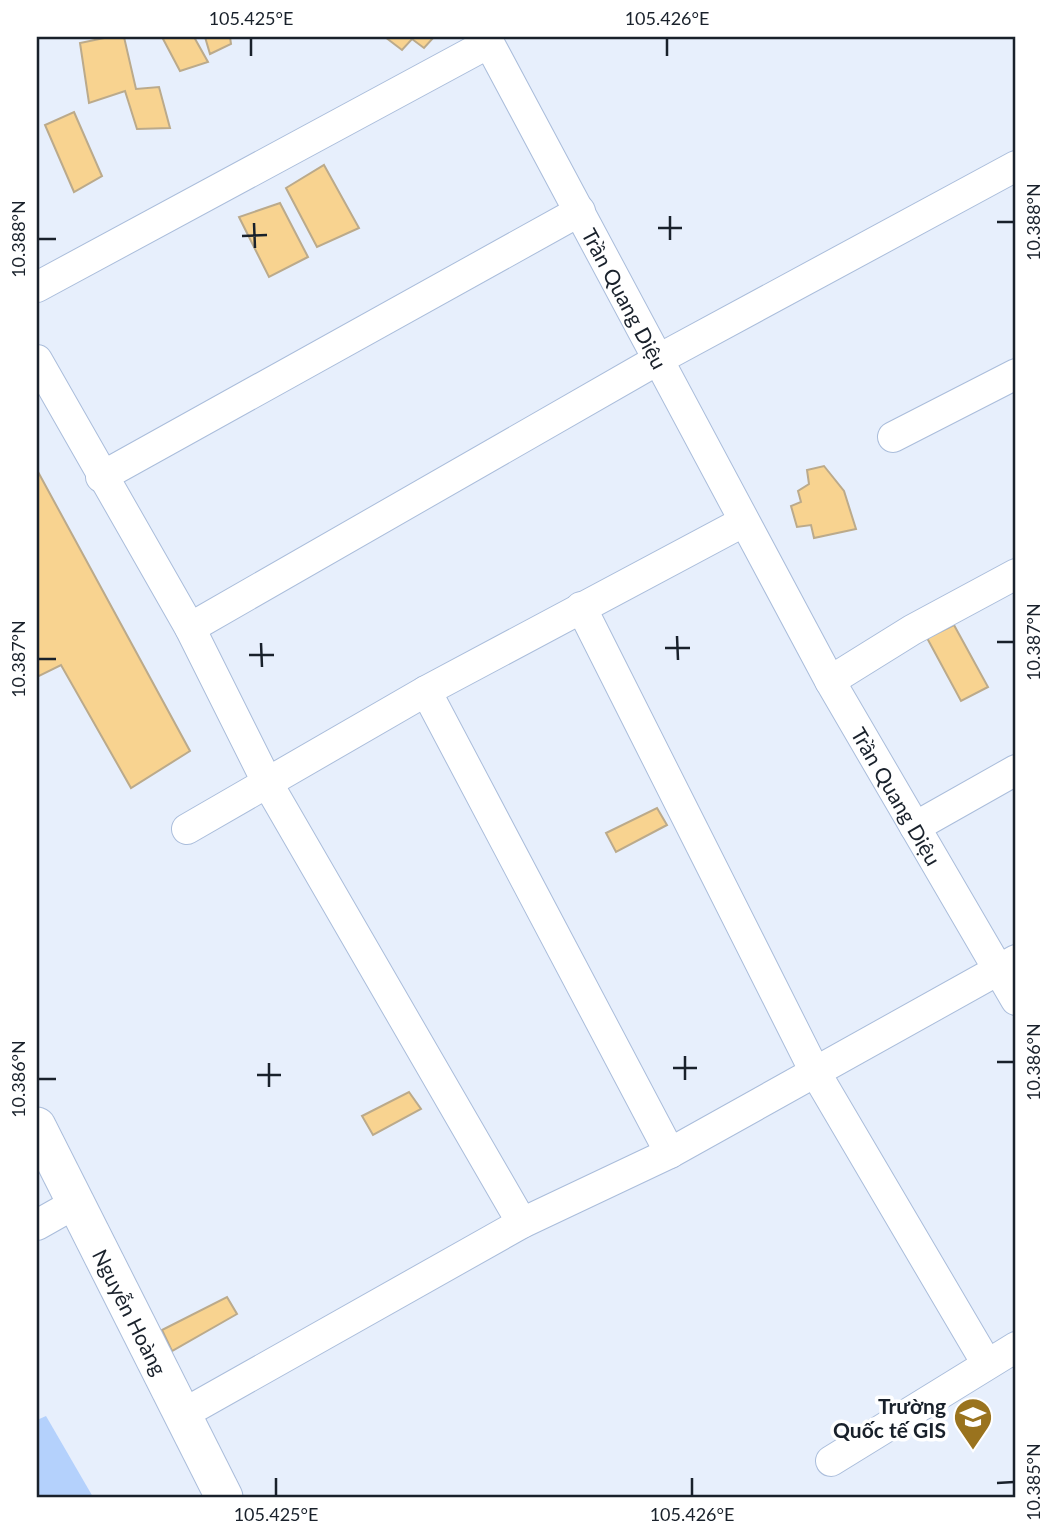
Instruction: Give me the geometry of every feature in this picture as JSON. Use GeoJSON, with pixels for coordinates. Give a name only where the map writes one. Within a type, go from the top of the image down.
{"type":"FeatureCollection","features":[{"type":"Feature","properties":{"kind":"street","name":"Trần Quang Diệu"},"geometry":{"type":"LineString","coordinates":[[37,287],[489,43],[830,681],[915,827],[1007,964],[1016,1000]]}},
{"type":"Feature","properties":{"kind":"street"},"geometry":{"type":"LineString","coordinates":[[190,628],[660,359],[1016,166]]}},
{"type":"Feature","properties":{"kind":"street"},"geometry":{"type":"LineString","coordinates":[[101,477],[580,211]]}},
{"type":"Feature","properties":{"kind":"street"},"geometry":{"type":"LineString","coordinates":[[37,360],[101,477],[190,628],[268,784],[522,1223]]}},
{"type":"Feature","properties":{"kind":"street"},"geometry":{"type":"LineString","coordinates":[[893,437],[1016,374]]}},
{"type":"Feature","properties":{"kind":"street"},"geometry":{"type":"LineString","coordinates":[[187,829],[426,691],[743,522]]}},
{"type":"Feature","properties":{"kind":"street"},"geometry":{"type":"LineString","coordinates":[[830,681],[912,630],[1016,574]]}},
{"type":"Feature","properties":{"kind":"street"},"geometry":{"type":"LineString","coordinates":[[581,607],[814,1070],[987,1364]]}},
{"type":"Feature","properties":{"kind":"street"},"geometry":{"type":"LineString","coordinates":[[426,691],[670,1153]]}},
{"type":"Feature","properties":{"kind":"street"},"geometry":{"type":"LineString","coordinates":[[915,827],[1016,770]]}},
{"type":"Feature","properties":{"kind":"street"},"geometry":{"type":"LineString","coordinates":[[183,1414],[522,1223],[670,1153],[1007,964]]}},
{"type":"Feature","properties":{"kind":"street","name":"Nguyễn Hoàng"},"geometry":{"type":"LineString","coordinates":[[37,1126],[224,1497]]}},
{"type":"Feature","properties":{"kind":"street"},"geometry":{"type":"LineString","coordinates":[[37,1225],[76,1203]]}},
{"type":"Feature","properties":{"kind":"street"},"geometry":{"type":"LineString","coordinates":[[831,1461],[1016,1347]]}},
{"type":"Feature","properties":{"kind":"shaded area"},"geometry":{"type":"Polygon","coordinates":[[[46,1416],[93,1497],[37,1497],[37,1420],[46,1416]]]}},
{"type":"Feature","properties":{"kind":"building"},"geometry":{"type":"Polygon","coordinates":[[[124,37],[136,89],[159,87],[170,128],[137,129],[125,91],[89,103],[80,43],[124,37]]]}},
{"type":"Feature","properties":{"kind":"building"},"geometry":{"type":"Polygon","coordinates":[[[162,37],[194,37],[208,62],[180,71],[162,37]]]}},
{"type":"Feature","properties":{"kind":"building"},"geometry":{"type":"Polygon","coordinates":[[[205,37],[230,37],[231,44],[210,54],[205,37]]]}},
{"type":"Feature","properties":{"kind":"building"},"geometry":{"type":"Polygon","coordinates":[[[385,37],[434,37],[424,48],[412,39],[402,50],[385,37]]]}},
{"type":"Feature","properties":{"kind":"building"},"geometry":{"type":"Polygon","coordinates":[[[74,112],[102,176],[74,192],[45,125],[74,112]]]}},
{"type":"Feature","properties":{"kind":"building"},"geometry":{"type":"Polygon","coordinates":[[[324,165],[359,228],[317,247],[286,188],[324,165]]]}},
{"type":"Feature","properties":{"kind":"building"},"geometry":{"type":"Polygon","coordinates":[[[280,203],[308,257],[269,277],[239,217],[280,203]]]}},
{"type":"Feature","properties":{"kind":"building"},"geometry":{"type":"Polygon","coordinates":[[[824,466],[844,491],[856,529],[814,538],[811,525],[797,527],[791,506],[801,502],[798,491],[809,484],[807,470],[824,466]]]}},
{"type":"Feature","properties":{"kind":"building"},"geometry":{"type":"Polygon","coordinates":[[[37,470],[190,751],[131,788],[61,665],[37,677],[37,470]]]}},
{"type":"Feature","properties":{"kind":"building"},"geometry":{"type":"Polygon","coordinates":[[[954,625],[988,687],[961,701],[927,638],[954,625]]]}},
{"type":"Feature","properties":{"kind":"building"},"geometry":{"type":"Polygon","coordinates":[[[657,808],[667,825],[616,852],[606,833],[657,808]]]}},
{"type":"Feature","properties":{"kind":"building"},"geometry":{"type":"Polygon","coordinates":[[[409,1092],[421,1109],[373,1135],[362,1116],[409,1092]]]}},
{"type":"Feature","properties":{"kind":"building"},"geometry":{"type":"Polygon","coordinates":[[[227,1297],[237,1314],[172,1351],[162,1330],[227,1297]]]}},
{"type":"Feature","properties":{"kind":"place","name":"Trường Quốc tế GIS"},"geometry":{"type":"Point","coordinates":[973,1451]}}]}
